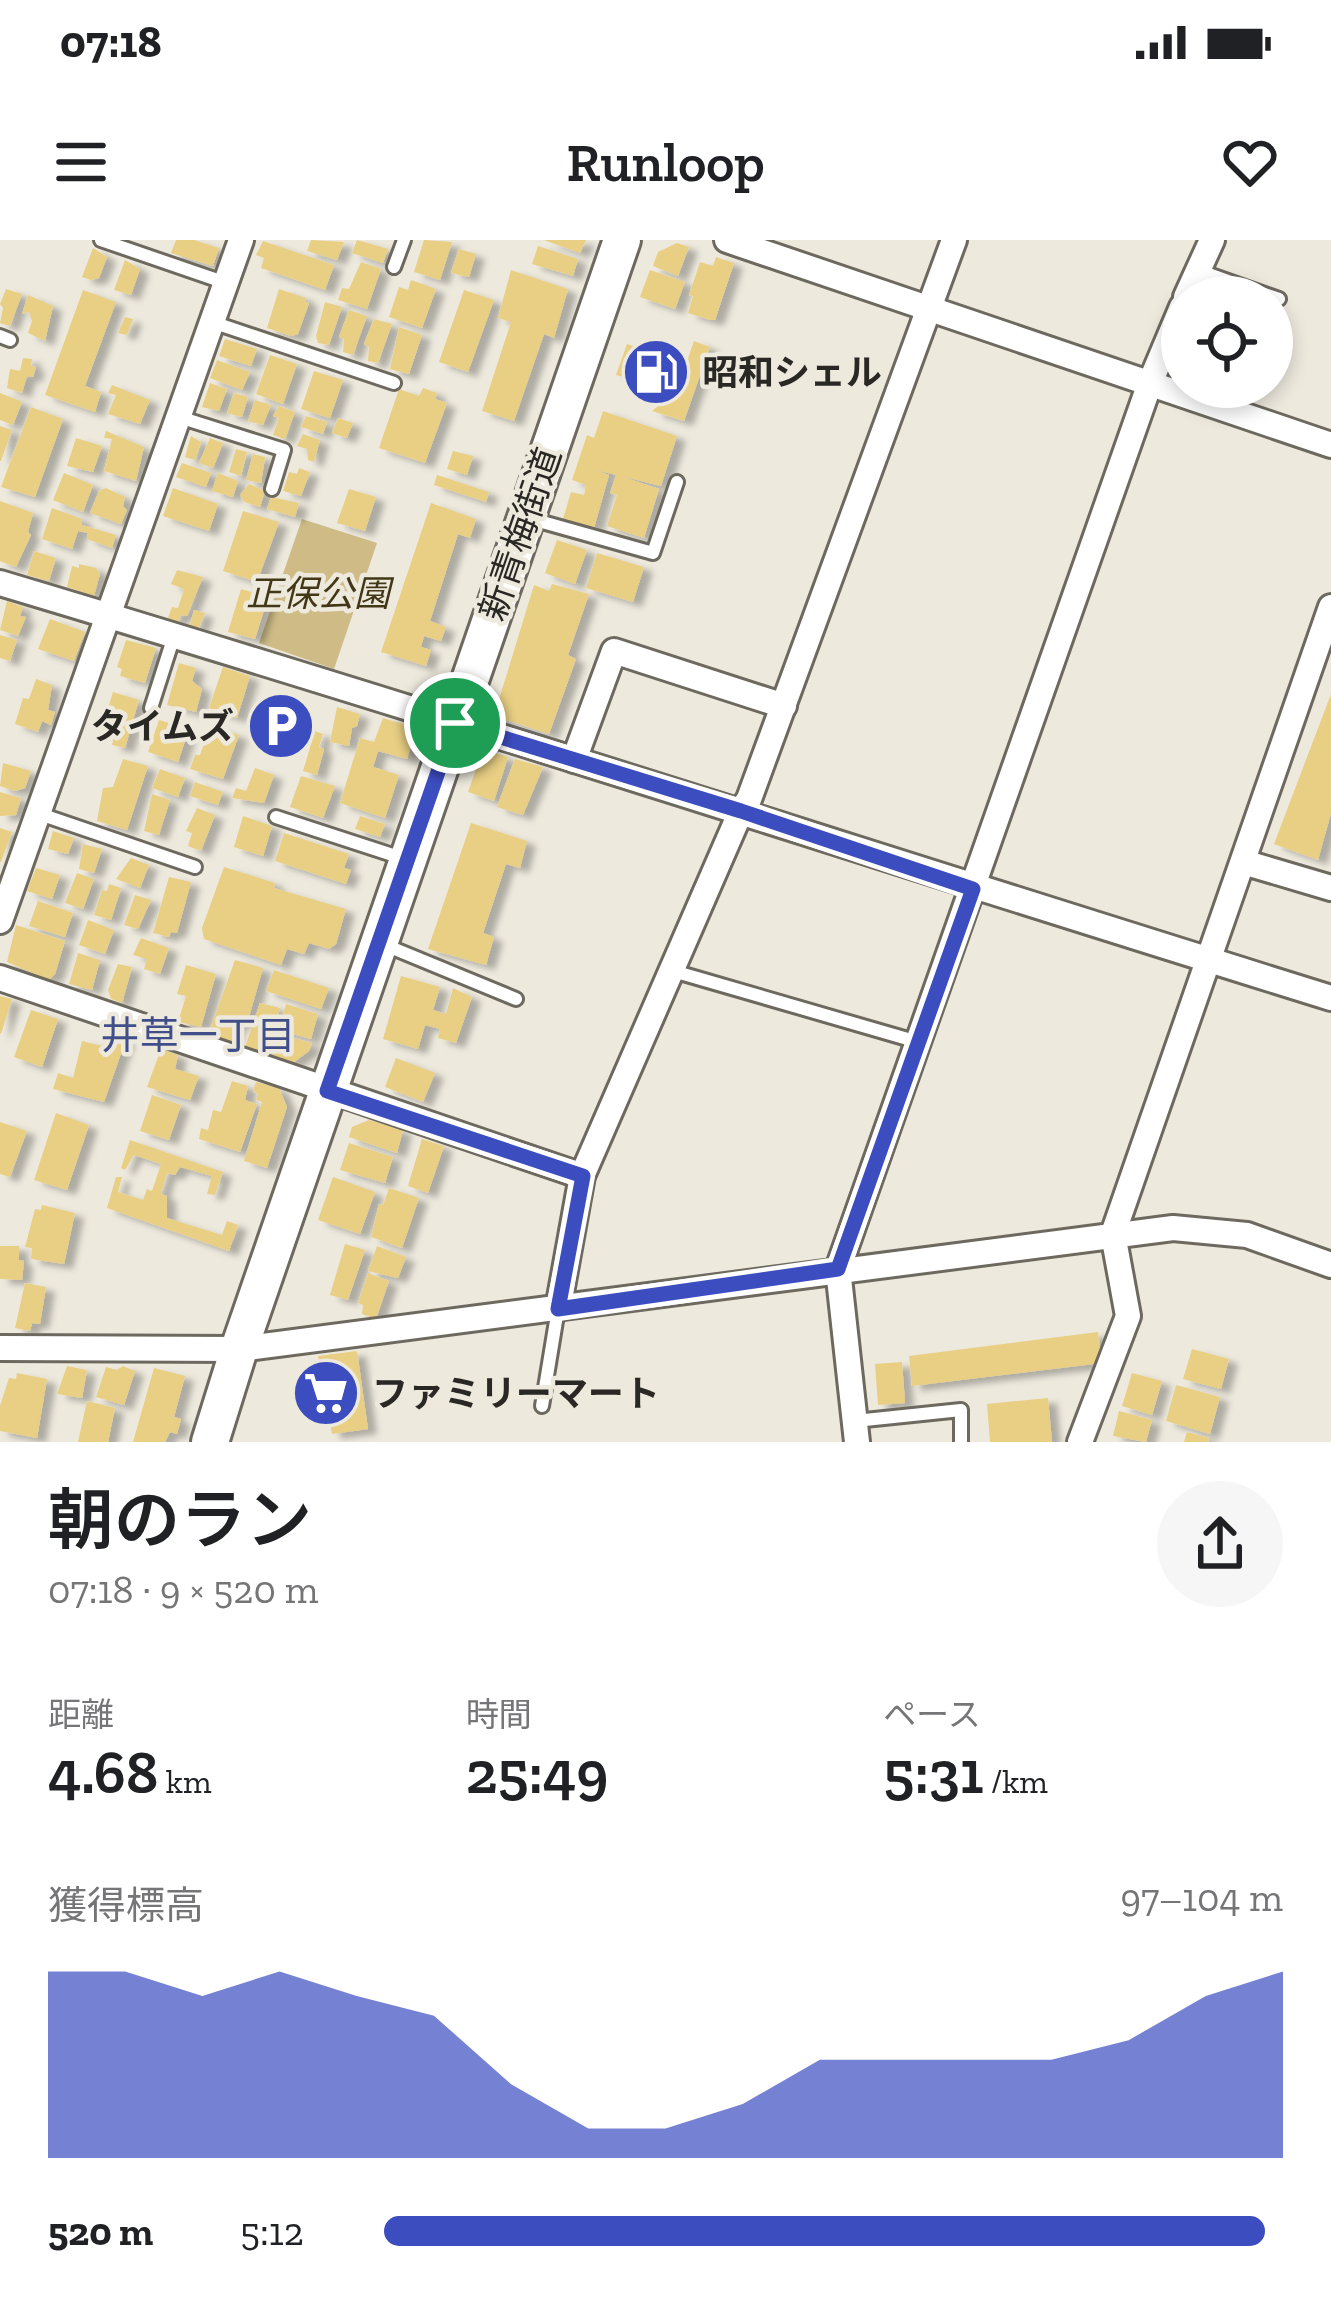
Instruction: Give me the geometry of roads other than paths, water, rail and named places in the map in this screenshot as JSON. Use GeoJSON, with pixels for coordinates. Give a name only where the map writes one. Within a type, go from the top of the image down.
{"type":"FeatureCollection","features":[{"type":"Feature","properties":{"kind":"main road","name":"新青梅街道"},"geometry":{"type":"LineString","coordinates":[[210,1442],[622,240]]}},
{"type":"Feature","properties":{"kind":"street"},"geometry":{"type":"LineString","coordinates":[[0,921],[241,240]]}},
{"type":"Feature","properties":{"kind":"street"},"geometry":{"type":"LineString","coordinates":[[728,240],[1331,445]]}},
{"type":"Feature","properties":{"kind":"street"},"geometry":{"type":"LineString","coordinates":[[558,1309],[583,1176],[749,799],[954,240]]}},
{"type":"Feature","properties":{"kind":"street"},"geometry":{"type":"LineString","coordinates":[[1195,276],[1212,240]]}},
{"type":"Feature","properties":{"kind":"street"},"geometry":{"type":"LineString","coordinates":[[856,1432],[838,1269],[1161,356]]}},
{"type":"Feature","properties":{"kind":"street"},"geometry":{"type":"LineString","coordinates":[[0,583],[1331,998]]}},
{"type":"Feature","properties":{"kind":"street"},"geometry":{"type":"LineString","coordinates":[[1080,1442],[1128,1316],[1112,1234],[1331,607]]}},
{"type":"Feature","properties":{"kind":"street"},"geometry":{"type":"LineString","coordinates":[[574,760],[614,651],[784,706]]}},
{"type":"Feature","properties":{"kind":"street"},"geometry":{"type":"LineString","coordinates":[[1243,862],[1331,888]]}},
{"type":"Feature","properties":{"kind":"street"},"geometry":{"type":"LineString","coordinates":[[0,978],[583,1176]]}},
{"type":"Feature","properties":{"kind":"street"},"geometry":{"type":"LineString","coordinates":[[0,1348],[239,1349],[1173,1228],[1212,1228],[1280,1244],[1331,1265]]}},
{"type":"Feature","properties":{"kind":"lane"},"geometry":{"type":"LineString","coordinates":[[101,240],[226,283]]}},
{"type":"Feature","properties":{"kind":"lane"},"geometry":{"type":"LineString","coordinates":[[394,267],[404,240]]}},
{"type":"Feature","properties":{"kind":"lane"},"geometry":{"type":"LineString","coordinates":[[1197,271],[1212,276]]}},
{"type":"Feature","properties":{"kind":"lane"},"geometry":{"type":"LineString","coordinates":[[212,322],[394,383]]}},
{"type":"Feature","properties":{"kind":"lane"},"geometry":{"type":"LineString","coordinates":[[179,417],[284,450],[272,489]]}},
{"type":"Feature","properties":{"kind":"lane"},"geometry":{"type":"LineString","coordinates":[[526,518],[653,554],[677,482]]}},
{"type":"Feature","properties":{"kind":"lane"},"geometry":{"type":"LineString","coordinates":[[151,708],[174,636]]}},
{"type":"Feature","properties":{"kind":"lane"},"geometry":{"type":"LineString","coordinates":[[37,813],[195,866]]}},
{"type":"Feature","properties":{"kind":"lane"},"geometry":{"type":"LineString","coordinates":[[276,817],[406,860]]}},
{"type":"Feature","properties":{"kind":"lane"},"geometry":{"type":"LineString","coordinates":[[379,943],[516,999]]}},
{"type":"Feature","properties":{"kind":"lane"},"geometry":{"type":"LineString","coordinates":[[671,971],[918,1042]]}},
{"type":"Feature","properties":{"kind":"lane"},"geometry":{"type":"LineString","coordinates":[[542,1406],[558,1309]]}},
{"type":"Feature","properties":{"kind":"lane"},"geometry":{"type":"LineString","coordinates":[[856,1432],[961,1410],[961,1442]]}},
{"type":"Feature","properties":{"kind":"place","name":"昭和シェル"},"geometry":{"type":"Point","coordinates":[656,372]}},
{"type":"Feature","properties":{"kind":"place","name":"タイムズ"},"geometry":{"type":"Point","coordinates":[281,726]}},
{"type":"Feature","properties":{"kind":"place","name":"ファミリーマート"},"geometry":{"type":"Point","coordinates":[326,1393]}},
{"type":"Feature","properties":{"kind":"district","name":"井草一丁目"},"geometry":{"type":"Point","coordinates":[198,1035]}},
{"type":"Feature","properties":{"kind":"park label","name":"正保公園"},"geometry":{"type":"Point","coordinates":[318,593]}}]}
